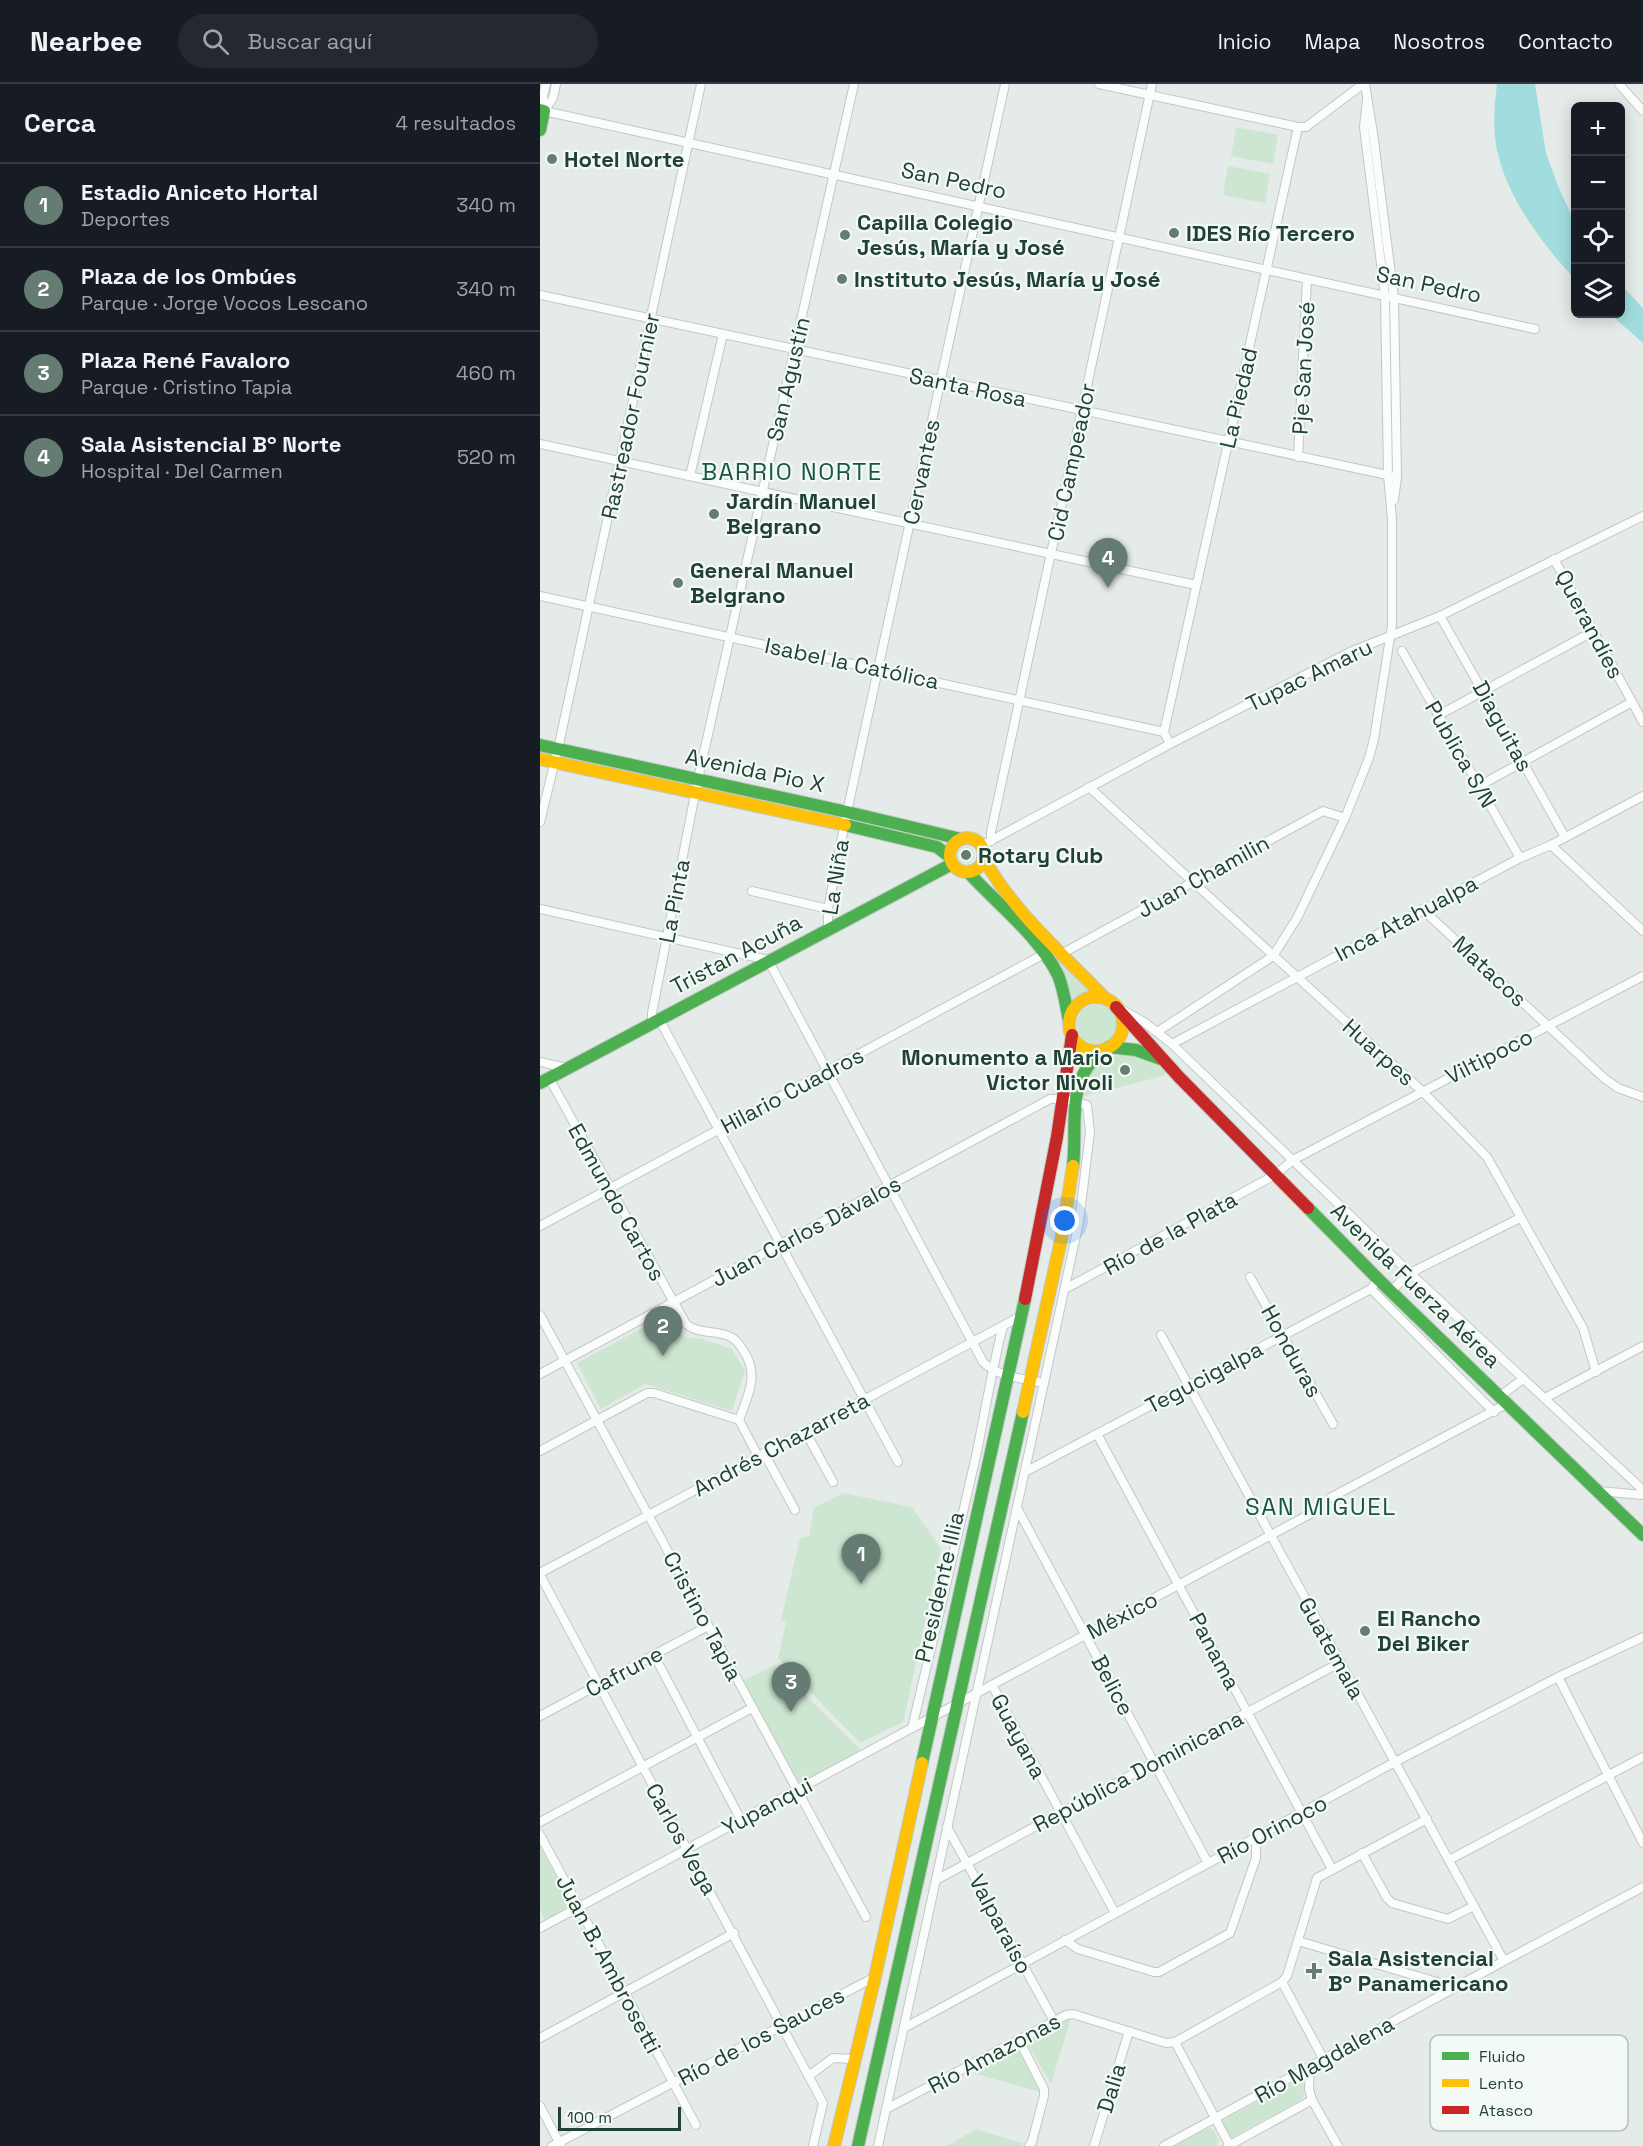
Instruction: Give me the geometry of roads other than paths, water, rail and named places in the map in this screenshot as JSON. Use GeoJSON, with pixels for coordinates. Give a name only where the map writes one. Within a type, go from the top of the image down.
{"type":"FeatureCollection","features":[{"type":"Feature","properties":{"kind":"main road"},"geometry":{"type":"LineString","coordinates":[[540,130],[542,111]]}},
{"type":"Feature","properties":{"kind":"main road","name":"Avenida Pio X"},"geometry":{"type":"LineString","coordinates":[[540,745],[961,839]]}},
{"type":"Feature","properties":{"kind":"main road","name":"Avenida Pio X"},"geometry":{"type":"LineString","coordinates":[[540,759],[937,847],[951,860]]}},
{"type":"Feature","properties":{"kind":"main road"},"geometry":{"type":"LineString","coordinates":[[968,872],[978,867],[985,848],[973,839],[961,839],[954,844],[951,860],[959,870],[968,872],[1044,954],[1057,974],[1064,993],[1072,1035],[1082,1047],[1089,1050],[1127,1047],[1164,1061]]}},
{"type":"Feature","properties":{"kind":"main road","name":"Avenida Fuerza Aérea"},"geometry":{"type":"LineString","coordinates":[[985,848],[989,871],[1023,914],[1275,1175],[1375,1284],[1391,1291],[1643,1535]]}},
{"type":"Feature","properties":{"kind":"main road","name":"Tristan Acuña"},"geometry":{"type":"LineString","coordinates":[[545,1081],[828,930],[951,860]]}},
{"type":"Feature","properties":{"kind":"main road"},"geometry":{"type":"LineString","coordinates":[[1069,1021],[1076,1006],[1082,1001],[1098,997],[1112,1004],[1122,1021],[1122,1029],[1116,1042],[1107,1049]]}},
{"type":"Feature","properties":{"kind":"main road","name":"Presidente Illia"},"geometry":{"type":"LineString","coordinates":[[858,2146],[1031,1380],[1072,1179],[1075,1157],[1069,1100],[1072,1035]]}},
{"type":"Feature","properties":{"kind":"main road","name":"Presidente Illia"},"geometry":{"type":"LineString","coordinates":[[834,2146],[875,1977],[1069,1100],[1084,1068],[1107,1049]]}},
{"type":"Feature","properties":{"kind":"street"},"geometry":{"type":"LineString","coordinates":[[542,111],[546,84]]}},
{"type":"Feature","properties":{"kind":"street"},"geometry":{"type":"LineString","coordinates":[[542,111],[553,98],[556,84]]}},
{"type":"Feature","properties":{"kind":"street","name":"Rastreador Fournier"},"geometry":{"type":"LineString","coordinates":[[540,822],[558,749],[701,84]]}},
{"type":"Feature","properties":{"kind":"street","name":"San Agustín"},"geometry":{"type":"LineString","coordinates":[[698,779],[854,84]]}},
{"type":"Feature","properties":{"kind":"street","name":"Cervantes"},"geometry":{"type":"LineString","coordinates":[[844,825],[1005,84]]}},
{"type":"Feature","properties":{"kind":"street"},"geometry":{"type":"LineString","coordinates":[[1099,84],[1298,127],[1306,127],[1364,84],[1373,133],[1394,298],[1393,612],[1374,739],[1369,758],[1345,818],[1297,918],[1273,956],[1157,1032]]}},
{"type":"Feature","properties":{"kind":"street","name":"Cid Campeador"},"geometry":{"type":"LineString","coordinates":[[985,848],[991,832],[1152,84]]}},
{"type":"Feature","properties":{"kind":"street"},"geometry":{"type":"LineString","coordinates":[[1620,84],[1643,111]]}},
{"type":"Feature","properties":{"kind":"street"},"geometry":{"type":"LineString","coordinates":[[1366,99],[1364,127],[1385,296],[1392,476]]}},
{"type":"Feature","properties":{"kind":"street","name":"San Pedro"},"geometry":{"type":"LineString","coordinates":[[542,111],[1535,329]]}},
{"type":"Feature","properties":{"kind":"street","name":"La Piedad"},"geometry":{"type":"LineString","coordinates":[[1164,732],[1298,127]]}},
{"type":"Feature","properties":{"kind":"street","name":"Pje San José"},"geometry":{"type":"LineString","coordinates":[[1298,457],[1307,279]]}},
{"type":"Feature","properties":{"kind":"street","name":"Santa Rosa"},"geometry":{"type":"LineString","coordinates":[[540,295],[1392,476]]}},
{"type":"Feature","properties":{"kind":"street"},"geometry":{"type":"LineString","coordinates":[[690,476],[723,334]]}},
{"type":"Feature","properties":{"kind":"street"},"geometry":{"type":"LineString","coordinates":[[540,444],[1196,585]]}},
{"type":"Feature","properties":{"kind":"street","name":"Tupac Amaru"},"geometry":{"type":"LineString","coordinates":[[985,848],[1089,787],[1350,652],[1440,616],[1643,516]]}},
{"type":"Feature","properties":{"kind":"street","name":"Querandíes"},"geometry":{"type":"LineString","coordinates":[[1554,559],[1643,722]]}},
{"type":"Feature","properties":{"kind":"street","name":"Isabel la Católica"},"geometry":{"type":"LineString","coordinates":[[540,596],[1164,732]]}},
{"type":"Feature","properties":{"kind":"street","name":"Diaguitas"},"geometry":{"type":"LineString","coordinates":[[1440,616],[1565,837]]}},
{"type":"Feature","properties":{"kind":"street"},"geometry":{"type":"LineString","coordinates":[[1439,715],[1594,631]]}},
{"type":"Feature","properties":{"kind":"street","name":"Publica S/N"},"geometry":{"type":"LineString","coordinates":[[1402,651],[1520,858]]}},
{"type":"Feature","properties":{"kind":"street"},"geometry":{"type":"LineString","coordinates":[[1479,786],[1632,702]]}},
{"type":"Feature","properties":{"kind":"street"},"geometry":{"type":"LineString","coordinates":[[1164,732],[1170,744]]}},
{"type":"Feature","properties":{"kind":"street","name":"La Pinta"},"geometry":{"type":"LineString","coordinates":[[655,1021],[652,1013],[698,779]]}},
{"type":"Feature","properties":{"kind":"street","name":"Huarpes"},"geometry":{"type":"LineString","coordinates":[[1089,787],[1422,1091],[1487,1157],[1583,1328],[1596,1372]]}},
{"type":"Feature","properties":{"kind":"street","name":"Inca Atahualpa"},"geometry":{"type":"LineString","coordinates":[[1172,1044],[1422,909],[1643,796]]}},
{"type":"Feature","properties":{"kind":"street","name":"Juan Chamilin"},"geometry":{"type":"LineString","coordinates":[[1063,953],[1323,811],[1345,818]]}},
{"type":"Feature","properties":{"kind":"street","name":"La Niña"},"geometry":{"type":"LineString","coordinates":[[828,930],[828,909],[844,825]]}},
{"type":"Feature","properties":{"kind":"street"},"geometry":{"type":"LineString","coordinates":[[1551,845],[1643,931]]}},
{"type":"Feature","properties":{"kind":"street"},"geometry":{"type":"LineString","coordinates":[[752,891],[828,909]]}},
{"type":"Feature","properties":{"kind":"street"},"geometry":{"type":"LineString","coordinates":[[540,909],[768,960],[983,1362],[992,1371],[1044,1383]]}},
{"type":"Feature","properties":{"kind":"street","name":"Matacos"},"geometry":{"type":"LineString","coordinates":[[1422,909],[1604,1078],[1618,1088],[1643,1097]]}},
{"type":"Feature","properties":{"kind":"street","name":"Hilario Cuadros"},"geometry":{"type":"LineString","coordinates":[[540,1226],[1044,954]]}},
{"type":"Feature","properties":{"kind":"street","name":"Viltipoco"},"geometry":{"type":"LineString","coordinates":[[1275,1175],[1293,1160],[1643,976]]}},
{"type":"Feature","properties":{"kind":"street"},"geometry":{"type":"LineString","coordinates":[[1112,1004],[1144,1022],[1172,1044],[1410,1273],[1643,1490]]}},
{"type":"Feature","properties":{"kind":"street"},"geometry":{"type":"LineString","coordinates":[[655,1021],[718,1130],[898,1462]]}},
{"type":"Feature","properties":{"kind":"street"},"geometry":{"type":"LineString","coordinates":[[540,1062],[567,1068]]}},
{"type":"Feature","properties":{"kind":"street","name":"Edmundo Cartos"},"geometry":{"type":"LineString","coordinates":[[545,1081],[610,1188],[672,1303],[686,1324],[692,1329],[728,1335],[738,1343],[748,1357],[752,1380],[739,1420]]}},
{"type":"Feature","properties":{"kind":"street","name":"Juan Carlos Dávalos"},"geometry":{"type":"LineString","coordinates":[[540,1374],[1050,1099],[1069,1100]]}},
{"type":"Feature","properties":{"kind":"street"},"geometry":{"type":"LineString","coordinates":[[878,2146],[1079,1222],[1090,1132],[1087,1105],[1069,1100]]}},
{"type":"Feature","properties":{"kind":"street","name":"Río de la Plata"},"geometry":{"type":"LineString","coordinates":[[1065,1289],[1275,1175]]}},
{"type":"Feature","properties":{"kind":"street"},"geometry":{"type":"LineString","coordinates":[[1391,1291],[1410,1273],[1520,1218]]}},
{"type":"Feature","properties":{"kind":"street","name":"Honduras"},"geometry":{"type":"LineString","coordinates":[[1250,1277],[1333,1424]]}},
{"type":"Feature","properties":{"kind":"street"},"geometry":{"type":"LineString","coordinates":[[1375,1284],[1494,1412]]}},
{"type":"Feature","properties":{"kind":"street","name":"Tegucigalpa"},"geometry":{"type":"LineString","coordinates":[[1025,1472],[1284,1335],[1375,1284]]}},
{"type":"Feature","properties":{"kind":"street","name":"Cristino Tapia"},"geometry":{"type":"LineString","coordinates":[[540,1315],[866,1917]]}},
{"type":"Feature","properties":{"kind":"street","name":"Andrés Chazarreta"},"geometry":{"type":"LineString","coordinates":[[540,1574],[1021,1316]]}},
{"type":"Feature","properties":{"kind":"street"},"geometry":{"type":"LineString","coordinates":[[912,1728],[954,1555],[1003,1326]]}},
{"type":"Feature","properties":{"kind":"street","name":"Guatemala"},"geometry":{"type":"LineString","coordinates":[[1161,1335],[1504,1961]]}},
{"type":"Feature","properties":{"kind":"street"},"geometry":{"type":"LineString","coordinates":[[1545,1398],[1643,1346]]}},
{"type":"Feature","properties":{"kind":"street"},"geometry":{"type":"LineString","coordinates":[[1330,1498],[1494,1412],[1523,1379]]}},
{"type":"Feature","properties":{"kind":"street"},"geometry":{"type":"LineString","coordinates":[[540,1451],[647,1393],[654,1393],[739,1420],[795,1510]]}},
{"type":"Feature","properties":{"kind":"street"},"geometry":{"type":"LineString","coordinates":[[805,1431],[833,1482]]}},
{"type":"Feature","properties":{"kind":"street","name":"Panama"},"geometry":{"type":"LineString","coordinates":[[1097,1434],[1332,1869]]}},
{"type":"Feature","properties":{"kind":"street"},"geometry":{"type":"LineString","coordinates":[[1599,1491],[1643,1495]]}},
{"type":"Feature","properties":{"kind":"street","name":"Belice"},"geometry":{"type":"LineString","coordinates":[[1017,1508],[1208,1863]]}},
{"type":"Feature","properties":{"kind":"street","name":"México"},"geometry":{"type":"LineString","coordinates":[[931,1718],[1312,1513]]}},
{"type":"Feature","properties":{"kind":"street"},"geometry":{"type":"LineString","coordinates":[[954,1555],[967,1558]]}},
{"type":"Feature","properties":{"kind":"street","name":"Carlos Vega"},"geometry":{"type":"LineString","coordinates":[[540,1574],[824,2103],[813,2146]]}},
{"type":"Feature","properties":{"kind":"street","name":"Cafrune"},"geometry":{"type":"LineString","coordinates":[[540,1716],[708,1626]]}},
{"type":"Feature","properties":{"kind":"street","name":"Río Orinoco"},"geometry":{"type":"LineString","coordinates":[[904,2028],[1395,1762],[1558,1677],[1643,1637]]}},
{"type":"Feature","properties":{"kind":"street"},"geometry":{"type":"LineString","coordinates":[[654,1655],[741,1820]]}},
{"type":"Feature","properties":{"kind":"street","name":"República Dominicana"},"geometry":{"type":"LineString","coordinates":[[936,1880],[1341,1662]]}},
{"type":"Feature","properties":{"kind":"street"},"geometry":{"type":"LineString","coordinates":[[1558,1677],[1643,1843]]}},
{"type":"Feature","properties":{"kind":"street","name":"Guayana"},"geometry":{"type":"LineString","coordinates":[[992,1686],[1115,1913]]}},
{"type":"Feature","properties":{"kind":"street"},"geometry":{"type":"LineString","coordinates":[[540,1822],[752,1708]]}},
{"type":"Feature","properties":{"kind":"street","name":"Yupanqui"},"geometry":{"type":"LineString","coordinates":[[540,1928],[931,1718]]}},
{"type":"Feature","properties":{"kind":"street"},"geometry":{"type":"LineString","coordinates":[[1449,1860],[1643,1757]]}},
{"type":"Feature","properties":{"kind":"street"},"geometry":{"type":"LineString","coordinates":[[1229,2146],[1175,2042],[1282,1982],[1287,1976],[1317,1878],[1427,1819]]}},
{"type":"Feature","properties":{"kind":"street","name":"Valparaíso"},"geometry":{"type":"LineString","coordinates":[[948,1827],[1054,2021]]}},
{"type":"Feature","properties":{"kind":"street","name":"Juan B. Ambrosetti"},"geometry":{"type":"LineString","coordinates":[[540,1835],[696,2125]]}},
{"type":"Feature","properties":{"kind":"street"},"geometry":{"type":"LineString","coordinates":[[1065,1940],[1078,1949],[1159,1972],[1230,1934],[1256,1858],[1256,1838]]}},
{"type":"Feature","properties":{"kind":"street"},"geometry":{"type":"LineString","coordinates":[[1362,1853],[1392,1903],[1448,1919],[1474,1906]]}},
{"type":"Feature","properties":{"kind":"street","name":"Río Magdalena"},"geometry":{"type":"LineString","coordinates":[[1164,2146],[1454,1987],[1643,1887]]}},
{"type":"Feature","properties":{"kind":"street"},"geometry":{"type":"LineString","coordinates":[[540,2038],[734,1934]]}},
{"type":"Feature","properties":{"kind":"street"},"geometry":{"type":"LineString","coordinates":[[1298,1941],[1454,1987]]}},
{"type":"Feature","properties":{"kind":"street","name":"Río de los Sauces"},"geometry":{"type":"LineString","coordinates":[[558,2145],[673,2082],[875,1977]]}},
{"type":"Feature","properties":{"kind":"street"},"geometry":{"type":"LineString","coordinates":[[1282,1982],[1324,2060]]}},
{"type":"Feature","properties":{"kind":"street","name":"Río Amazonas"},"geometry":{"type":"LineString","coordinates":[[886,2109],[1054,2021],[1073,2014],[1166,2043],[1175,2042]]}},
{"type":"Feature","properties":{"kind":"street","name":"Dalia"},"geometry":{"type":"LineString","coordinates":[[1094,2146],[1129,2031]]}},
{"type":"Feature","properties":{"kind":"street"},"geometry":{"type":"LineString","coordinates":[[1019,2040],[1044,2089],[1038,2120],[1029,2146]]}},
{"type":"Feature","properties":{"kind":"street"},"geometry":{"type":"LineString","coordinates":[[810,2075],[832,2058],[855,2060]]}},
{"type":"Feature","properties":{"kind":"street"},"geometry":{"type":"LineString","coordinates":[[1310,2068],[1309,2089],[1312,2100],[1338,2146]]}},
{"type":"Feature","properties":{"kind":"street","name":"Río Magdalena"},"geometry":{"type":"LineString","coordinates":[[1229,2146],[1312,2100]]}},
{"type":"Feature","properties":{"kind":"street"},"geometry":{"type":"LineString","coordinates":[[540,2106],[558,2145]]}},
{"type":"Feature","properties":{"kind":"water"},"geometry":{"type":"Polygon","coordinates":[[[1497,84],[1535,84],[1546,153],[1571,214],[1571,274],[1530,223],[1511,191],[1497,149],[1494,112],[1497,84]]]}},
{"type":"Feature","properties":{"kind":"water"},"geometry":{"type":"Polygon","coordinates":[[[1625,289],[1643,308],[1643,343],[1615,318],[1625,318],[1625,289]]]}},
{"type":"Feature","properties":{"kind":"place","name":"Hotel Norte"},"geometry":{"type":"Point","coordinates":[552,159]}},
{"type":"Feature","properties":{"kind":"place","name":"IDES Río Tercero"},"geometry":{"type":"Point","coordinates":[1174,233]}},
{"type":"Feature","properties":{"kind":"place","name":"Capilla Colegio Jesús, María y José"},"geometry":{"type":"Point","coordinates":[845,235]}},
{"type":"Feature","properties":{"kind":"place","name":"Instituto Jesús, María y José"},"geometry":{"type":"Point","coordinates":[842,279]}},
{"type":"Feature","properties":{"kind":"place","name":"Jardín Manuel Belgrano"},"geometry":{"type":"Point","coordinates":[714,514]}},
{"type":"Feature","properties":{"kind":"place","name":"General Manuel Belgrano"},"geometry":{"type":"Point","coordinates":[678,583]}},
{"type":"Feature","properties":{"kind":"place","name":"Sala Asistencial Bº Norte"},"geometry":{"type":"Point","coordinates":[1108,588]}},
{"type":"Feature","properties":{"kind":"place","name":"Rotary Club"},"geometry":{"type":"Point","coordinates":[966,855]}},
{"type":"Feature","properties":{"kind":"place","name":"Monumento a Mario Victor Nivoli"},"geometry":{"type":"Point","coordinates":[1125,1070]}},
{"type":"Feature","properties":{"kind":"place","name":"Plaza de los Ombúes"},"geometry":{"type":"Point","coordinates":[663,1356]}},
{"type":"Feature","properties":{"kind":"place","name":"Estadio Aniceto Hortal"},"geometry":{"type":"Point","coordinates":[861,1584]}},
{"type":"Feature","properties":{"kind":"place","name":"El Rancho Del Biker"},"geometry":{"type":"Point","coordinates":[1365,1631]}},
{"type":"Feature","properties":{"kind":"place","name":"Plaza René Favaloro"},"geometry":{"type":"Point","coordinates":[791,1712]}},
{"type":"Feature","properties":{"kind":"place","name":"Sala Asistencial Bº Panamericano"},"geometry":{"type":"Point","coordinates":[1314,1971]}},
{"type":"Feature","properties":{"kind":"district","name":"BARRIO NORTE"},"geometry":{"type":"Point","coordinates":[792,471]}},
{"type":"Feature","properties":{"kind":"district","name":"SAN MIGUEL"},"geometry":{"type":"Point","coordinates":[1321,1506]}}]}
